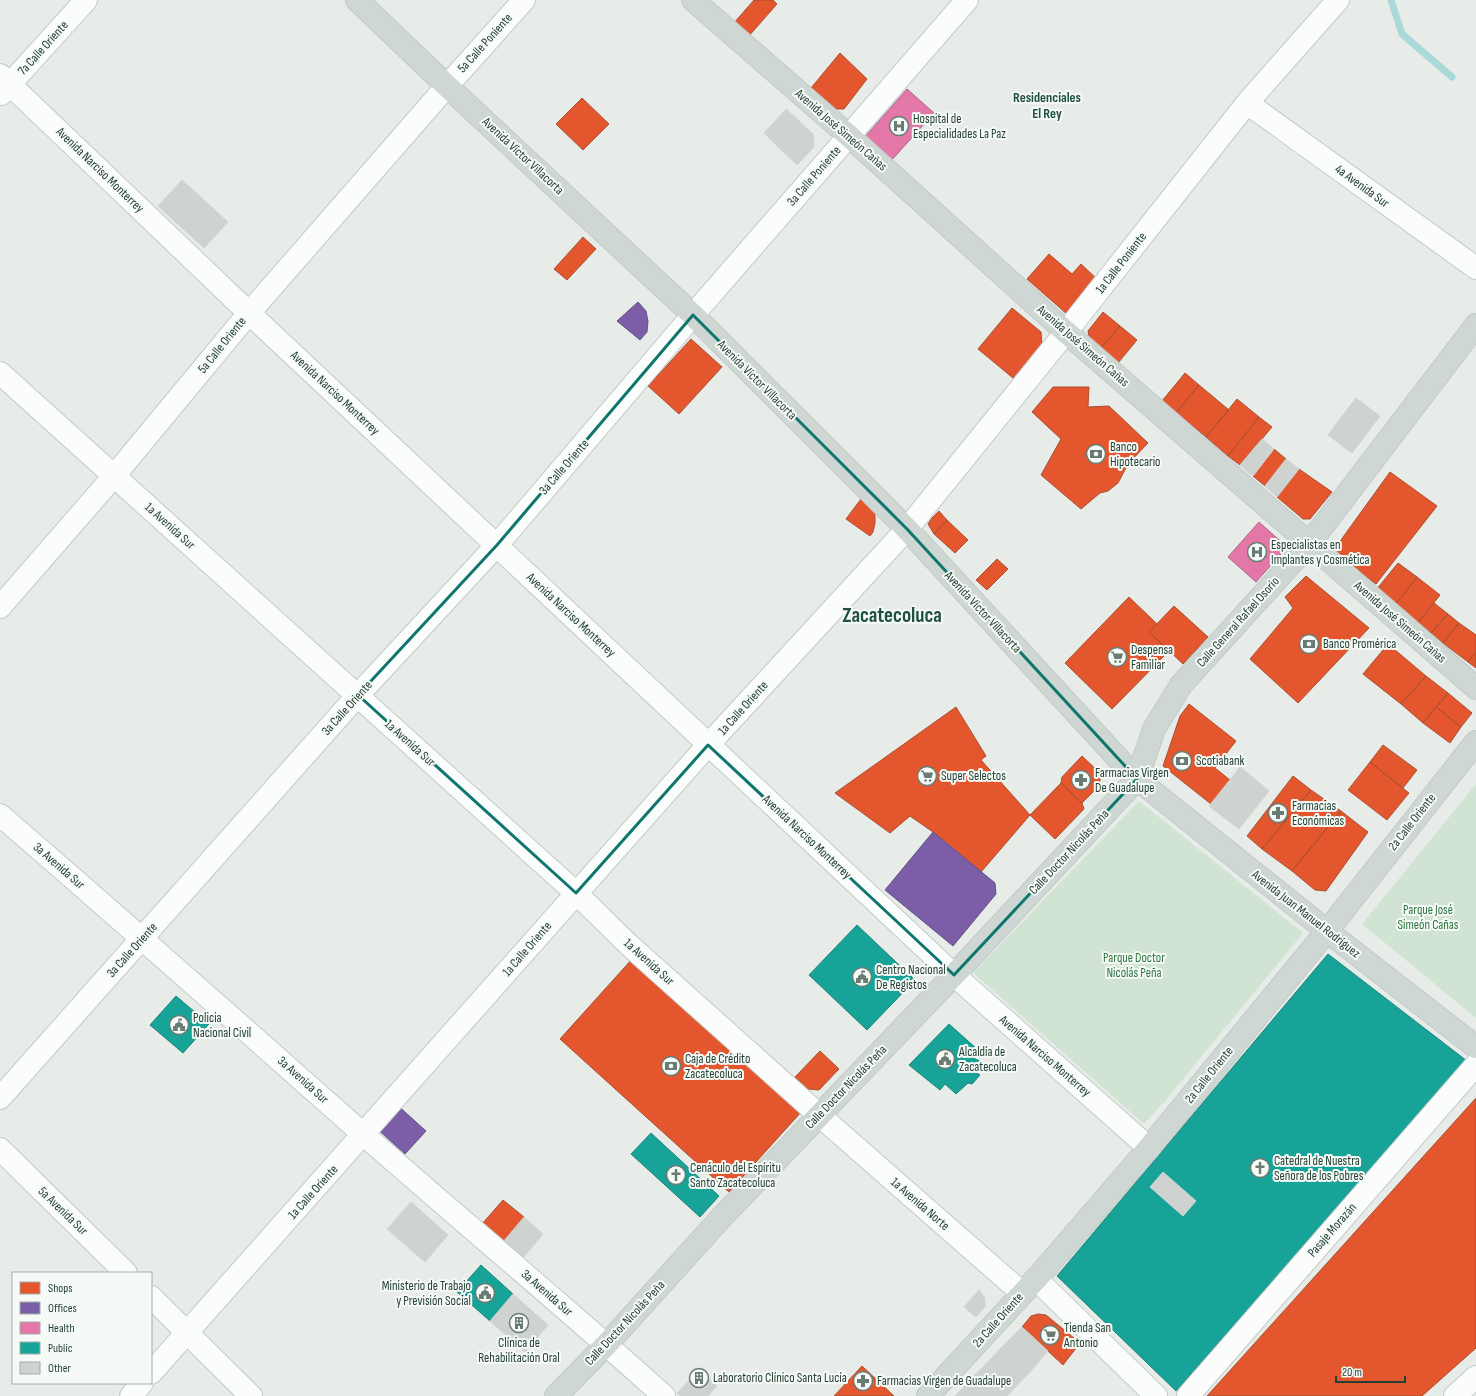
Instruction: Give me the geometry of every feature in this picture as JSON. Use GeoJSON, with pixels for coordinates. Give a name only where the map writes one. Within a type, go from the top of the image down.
{"type":"FeatureCollection","features":[{"type":"Feature","properties":{"kind":"main road","name":"Avenida Víctor Villacorta"},"geometry":{"type":"LineString","coordinates":[[357,0],[693,315],[907,528],[1137,779]]}},
{"type":"Feature","properties":{"kind":"main road","name":"Avenida José Simeón Cañas"},"geometry":{"type":"LineString","coordinates":[[693,0],[849,136],[1066,332],[1476,688]]}},
{"type":"Feature","properties":{"kind":"main road","name":"Calle General Rafael Osorio"},"geometry":{"type":"LineString","coordinates":[[1137,779],[1154,729],[1180,685],[1309,544],[1476,325]]}},
{"type":"Feature","properties":{"kind":"main road","name":"2a Calle Oriente"},"geometry":{"type":"LineString","coordinates":[[928,1396],[1029,1286],[1149,1148],[1327,931],[1476,742]]}},
{"type":"Feature","properties":{"kind":"main road","name":"Avenida Juan Manuel Rodríguez"},"geometry":{"type":"LineString","coordinates":[[1137,779],[1327,931],[1476,1047]]}},
{"type":"Feature","properties":{"kind":"main road","name":"Calle Doctor Nicolás Peña"},"geometry":{"type":"LineString","coordinates":[[556,1396],[607,1344],[721,1218],[954,975],[1137,779]]}},
{"type":"Feature","properties":{"kind":"street","name":"7a Calle Oriente"},"geometry":{"type":"LineString","coordinates":[[3,85],[86,0]]}},
{"type":"Feature","properties":{"kind":"street","name":"5a Calle Poniente"},"geometry":{"type":"LineString","coordinates":[[447,86],[524,0]]}},
{"type":"Feature","properties":{"kind":"street","name":"3a Calle Poniente"},"geometry":{"type":"LineString","coordinates":[[693,315],[967,0]]}},
{"type":"Feature","properties":{"kind":"street","name":"1a Calle Poniente"},"geometry":{"type":"LineString","coordinates":[[907,528],[1066,332],[1247,103],[1338,0]]}},
{"type":"Feature","properties":{"kind":"street","name":"Avenida Narciso Monterrey"},"geometry":{"type":"LineString","coordinates":[[3,85],[497,545],[954,975],[1149,1148]]}},
{"type":"Feature","properties":{"kind":"street","name":"5a Calle Oriente"},"geometry":{"type":"LineString","coordinates":[[0,607],[114,476],[249,313],[447,86]]}},
{"type":"Feature","properties":{"kind":"street","name":"4a Avenida Sur"},"geometry":{"type":"LineString","coordinates":[[1247,103],[1476,268]]}},
{"type":"Feature","properties":{"kind":"street","name":"3a Calle Oriente"},"geometry":{"type":"LineString","coordinates":[[0,1098],[358,695],[497,545],[693,315]]}},
{"type":"Feature","properties":{"kind":"street","name":"1a Avenida Sur"},"geometry":{"type":"LineString","coordinates":[[0,374],[358,695],[576,893],[628,944],[819,1115]]}},
{"type":"Feature","properties":{"kind":"street","name":"1a Calle Oriente"},"geometry":{"type":"LineString","coordinates":[[152,1372],[708,745],[907,528]]}},
{"type":"Feature","properties":{"kind":"street","name":"3a Avenida Sur"},"geometry":{"type":"LineString","coordinates":[[0,815],[143,938],[364,1134],[607,1344],[664,1396]]}},
{"type":"Feature","properties":{"kind":"street","name":"Pasaje Morazán"},"geometry":{"type":"LineString","coordinates":[[1188,1396],[1476,1065]]}},
{"type":"Feature","properties":{"kind":"street","name":"1a Avenida Norte"},"geometry":{"type":"LineString","coordinates":[[819,1115],[1029,1286],[1156,1396]]}},
{"type":"Feature","properties":{"kind":"street","name":"5a Avenida Sur"},"geometry":{"type":"LineString","coordinates":[[0,1149],[125,1272]]}},
{"type":"Feature","properties":{"kind":"street"},"geometry":{"type":"LineString","coordinates":[[152,1299],[251,1396]]}},
{"type":"Feature","properties":{"kind":"street"},"geometry":{"type":"LineString","coordinates":[[1455,1396],[1476,1377]]}},
{"type":"Feature","properties":{"kind":"street"},"geometry":{"type":"LineString","coordinates":[[131,1396],[141,1384]]}},
{"type":"Feature","properties":{"kind":"highlighted area"},"geometry":{"type":"Polygon","coordinates":[[[693,315],[907,529],[1137,779],[954,975],[708,745],[576,893],[358,695],[497,545],[693,315]]]}},
{"type":"Feature","properties":{"kind":"green space","name":"Parque José Simeón Cañas"},"geometry":{"type":"Polygon","coordinates":[[[1476,784],[1476,1018],[1362,924],[1476,784]]]}},
{"type":"Feature","properties":{"kind":"green space","name":"Parque Doctor Nicolás Peña"},"geometry":{"type":"Polygon","coordinates":[[[1139,801],[1303,933],[1165,1101],[1144,1124],[973,973],[1139,801]]]}},
{"type":"Feature","properties":{"kind":"building: Shops"},"geometry":{"type":"Polygon","coordinates":[[[754,0],[773,0],[777,4],[748,37],[733,24],[754,0]]]}},
{"type":"Feature","properties":{"kind":"building: Shops"},"geometry":{"type":"Polygon","coordinates":[[[840,53],[867,79],[844,109],[835,109],[811,88],[840,53]]]}},
{"type":"Feature","properties":{"kind":"building: Shops"},"geometry":{"type":"Polygon","coordinates":[[[582,98],[609,124],[583,150],[556,124],[582,98]]]}},
{"type":"Feature","properties":{"kind":"building: Shops"},"geometry":{"type":"Polygon","coordinates":[[[583,237],[596,249],[567,280],[554,269],[583,237]]]}},
{"type":"Feature","properties":{"kind":"building: Shops"},"geometry":{"type":"Polygon","coordinates":[[[1049,254],[1072,274],[1081,264],[1098,280],[1068,315],[1027,279],[1049,254]]]}},
{"type":"Feature","properties":{"kind":"building: Shops"},"geometry":{"type":"Polygon","coordinates":[[[1012,308],[1041,332],[1042,345],[1013,378],[978,349],[1012,308]]]}},
{"type":"Feature","properties":{"kind":"building: Shops"},"geometry":{"type":"Polygon","coordinates":[[[1103,312],[1120,326],[1101,348],[1089,337],[1088,331],[1103,312]]]}},
{"type":"Feature","properties":{"kind":"building: Shops"},"geometry":{"type":"Polygon","coordinates":[[[1120,326],[1137,340],[1118,363],[1101,348],[1120,326]]]}},
{"type":"Feature","properties":{"kind":"building: Shops"},"geometry":{"type":"Polygon","coordinates":[[[691,339],[722,367],[679,414],[648,386],[691,339]]]}},
{"type":"Feature","properties":{"kind":"building: Shops"},"geometry":{"type":"Polygon","coordinates":[[[1185,373],[1199,385],[1176,413],[1162,401],[1185,373]]]}},
{"type":"Feature","properties":{"kind":"building: Shops"},"geometry":{"type":"Polygon","coordinates":[[[1199,385],[1229,410],[1206,437],[1176,413],[1199,385]]]}},
{"type":"Feature","properties":{"kind":"building: Shops","name":"Banco Hipotecario"},"geometry":{"type":"Polygon","coordinates":[[[1053,387],[1089,387],[1088,407],[1109,406],[1148,443],[1128,464],[1118,483],[1108,491],[1100,493],[1081,509],[1041,475],[1061,439],[1032,412],[1053,387]]]}},
{"type":"Feature","properties":{"kind":"building: Shops"},"geometry":{"type":"Polygon","coordinates":[[[1237,399],[1259,417],[1228,456],[1206,437],[1237,399]]]}},
{"type":"Feature","properties":{"kind":"building: Shops"},"geometry":{"type":"Polygon","coordinates":[[[1259,417],[1272,427],[1240,465],[1228,456],[1259,417]]]}},
{"type":"Feature","properties":{"kind":"building: Shops"},"geometry":{"type":"Polygon","coordinates":[[[1274,449],[1286,459],[1265,486],[1253,476],[1274,449]]]}},
{"type":"Feature","properties":{"kind":"building: Shops"},"geometry":{"type":"Polygon","coordinates":[[[1299,469],[1332,492],[1310,519],[1303,519],[1277,497],[1299,469]]]}},
{"type":"Feature","properties":{"kind":"building: Shops"},"geometry":{"type":"Polygon","coordinates":[[[1390,472],[1437,506],[1376,584],[1333,551],[1390,472]]]}},
{"type":"Feature","properties":{"kind":"building: Shops"},"geometry":{"type":"Polygon","coordinates":[[[861,499],[875,513],[875,523],[873,532],[870,536],[846,519],[861,499]]]}},
{"type":"Feature","properties":{"kind":"building: Shops"},"geometry":{"type":"Polygon","coordinates":[[[939,511],[947,520],[934,534],[928,524],[939,511]]]}},
{"type":"Feature","properties":{"kind":"building: Shops"},"geometry":{"type":"Polygon","coordinates":[[[947,520],[968,540],[955,553],[934,534],[947,520]]]}},
{"type":"Feature","properties":{"kind":"building: Shops"},"geometry":{"type":"Polygon","coordinates":[[[997,559],[1008,569],[987,590],[976,580],[997,559]]]}},
{"type":"Feature","properties":{"kind":"building: Shops"},"geometry":{"type":"Polygon","coordinates":[[[1398,563],[1417,577],[1395,605],[1376,590],[1398,563]]]}},
{"type":"Feature","properties":{"kind":"building: Shops","name":"Banco Promérica"},"geometry":{"type":"Polygon","coordinates":[[[1306,576],[1369,628],[1298,703],[1250,659],[1293,608],[1285,597],[1306,576]]]}},
{"type":"Feature","properties":{"kind":"building: Shops"},"geometry":{"type":"Polygon","coordinates":[[[1417,577],[1440,595],[1418,623],[1395,605],[1417,577]]]}},
{"type":"Feature","properties":{"kind":"building: Shops","name":"Despensa Familiar"},"geometry":{"type":"Polygon","coordinates":[[[1129,597],[1157,624],[1149,632],[1169,651],[1112,709],[1065,663],[1129,597]]]}},
{"type":"Feature","properties":{"kind":"building: Shops"},"geometry":{"type":"Polygon","coordinates":[[[1434,603],[1448,614],[1431,633],[1418,623],[1434,603]]]}},
{"type":"Feature","properties":{"kind":"building: Shops"},"geometry":{"type":"Polygon","coordinates":[[[1174,606],[1208,637],[1183,664],[1149,632],[1174,606]]]}},
{"type":"Feature","properties":{"kind":"building: Shops"},"geometry":{"type":"Polygon","coordinates":[[[1448,614],[1459,623],[1443,643],[1431,633],[1448,614]]]}},
{"type":"Feature","properties":{"kind":"building: Shops"},"geometry":{"type":"Polygon","coordinates":[[[1459,623],[1476,635],[1476,652],[1468,662],[1443,643],[1459,623]]]}},
{"type":"Feature","properties":{"kind":"building: Shops"},"geometry":{"type":"Polygon","coordinates":[[[1388,644],[1426,676],[1401,704],[1363,674],[1388,644]]]}},
{"type":"Feature","properties":{"kind":"building: Shops"},"geometry":{"type":"Polygon","coordinates":[[[1476,652],[1476,668],[1468,662],[1476,652]]]}},
{"type":"Feature","properties":{"kind":"building: Shops"},"geometry":{"type":"Polygon","coordinates":[[[1426,676],[1448,693],[1423,723],[1401,704],[1426,676]]]}},
{"type":"Feature","properties":{"kind":"building: Shops"},"geometry":{"type":"Polygon","coordinates":[[[1448,693],[1472,713],[1461,727],[1436,707],[1448,693]]]}},
{"type":"Feature","properties":{"kind":"building: Shops"},"geometry":{"type":"Polygon","coordinates":[[[1189,704],[1236,741],[1215,768],[1230,780],[1211,804],[1163,766],[1180,716],[1189,704]]]}},
{"type":"Feature","properties":{"kind":"building: Shops","name":"Super Selectos"},"geometry":{"type":"Polygon","coordinates":[[[956,707],[986,756],[981,760],[1030,815],[981,872],[933,832],[910,816],[890,833],[835,793],[956,707]]]}},
{"type":"Feature","properties":{"kind":"building: Shops"},"geometry":{"type":"Polygon","coordinates":[[[1436,707],[1461,727],[1450,743],[1423,723],[1436,707]]]}},
{"type":"Feature","properties":{"kind":"building: Shops"},"geometry":{"type":"Polygon","coordinates":[[[1383,745],[1417,770],[1403,788],[1370,762],[1383,745]]]}},
{"type":"Feature","properties":{"kind":"building: Shops","name":"Farmacias Virgen De Guadalupe"},"geometry":{"type":"Polygon","coordinates":[[[1082,756],[1101,774],[1099,786],[1082,803],[1061,783],[1062,777],[1082,756]]]}},
{"type":"Feature","properties":{"kind":"building: Shops"},"geometry":{"type":"Polygon","coordinates":[[[1370,762],[1409,793],[1387,820],[1348,790],[1370,762]]]}},
{"type":"Feature","properties":{"kind":"building: Shops","name":"Farmacias Económicas"},"geometry":{"type":"Polygon","coordinates":[[[1293,776],[1311,790],[1262,849],[1247,836],[1293,776]]]}},
{"type":"Feature","properties":{"kind":"building: Shops"},"geometry":{"type":"Polygon","coordinates":[[[1061,783],[1082,803],[1084,809],[1055,839],[1030,815],[1061,783]]]}},
{"type":"Feature","properties":{"kind":"building: Shops"},"geometry":{"type":"Polygon","coordinates":[[[1311,790],[1341,811],[1292,871],[1262,849],[1311,790]]]}},
{"type":"Feature","properties":{"kind":"building: Shops"},"geometry":{"type":"Polygon","coordinates":[[[1341,811],[1368,832],[1326,891],[1315,890],[1292,871],[1341,811]]]}},
{"type":"Feature","properties":{"kind":"building: Shops","name":"Caja de Crédito Zacatecoluca"},"geometry":{"type":"Polygon","coordinates":[[[633,958],[802,1111],[729,1192],[560,1039],[633,958]]]}},
{"type":"Feature","properties":{"kind":"building: Shops"},"geometry":{"type":"Polygon","coordinates":[[[820,1051],[839,1069],[819,1090],[808,1089],[795,1077],[820,1051]]]}},
{"type":"Feature","properties":{"kind":"building: Shops"},"geometry":{"type":"Polygon","coordinates":[[[1476,1098],[1476,1348],[1422,1396],[1207,1396],[1476,1098]]]}},
{"type":"Feature","properties":{"kind":"building: Shops"},"geometry":{"type":"Polygon","coordinates":[[[503,1200],[524,1217],[503,1242],[482,1224],[503,1200]]]}},
{"type":"Feature","properties":{"kind":"building: Shops","name":"Tienda San Antonio"},"geometry":{"type":"Polygon","coordinates":[[[1038,1314],[1046,1315],[1080,1343],[1063,1365],[1022,1327],[1031,1316],[1038,1314]]]}},
{"type":"Feature","properties":{"kind":"building: Shops","name":"Farmacias Virgen de Guadalupe"},"geometry":{"type":"Polygon","coordinates":[[[862,1366],[894,1396],[834,1396],[862,1366]]]}},
{"type":"Feature","properties":{"kind":"building: Offices"},"geometry":{"type":"Polygon","coordinates":[[[638,302],[646,311],[648,321],[647,332],[640,340],[617,321],[638,302]]]}},
{"type":"Feature","properties":{"kind":"building: Offices"},"geometry":{"type":"Polygon","coordinates":[[[933,832],[995,883],[996,894],[953,946],[885,890],[933,832]]]}},
{"type":"Feature","properties":{"kind":"building: Offices"},"geometry":{"type":"Polygon","coordinates":[[[394,1102],[426,1131],[405,1154],[373,1125],[394,1102]]]}},
{"type":"Feature","properties":{"kind":"building: Health","name":"Hospital de Especialidades La Paz"},"geometry":{"type":"Polygon","coordinates":[[[907,89],[934,113],[890,162],[864,138],[907,89]]]}},
{"type":"Feature","properties":{"kind":"building: Health","name":"Especialistas en Implantes y Cosmética"},"geometry":{"type":"Polygon","coordinates":[[[1259,522],[1287,547],[1256,582],[1228,557],[1259,522]]]}},
{"type":"Feature","properties":{"kind":"building: Public","name":"Centro Nacional De Registos"},"geometry":{"type":"Polygon","coordinates":[[[857,925],[915,980],[867,1030],[809,975],[857,925]]]}},
{"type":"Feature","properties":{"kind":"building: Public","name":"Catedral de Nuestra Señora de los Pobres"},"geometry":{"type":"Polygon","coordinates":[[[1328,954],[1467,1061],[1176,1391],[1057,1276],[1328,954]]]}},
{"type":"Feature","properties":{"kind":"building: Public","name":"Policia Nacional Civil"},"geometry":{"type":"Polygon","coordinates":[[[176,996],[209,1024],[183,1053],[150,1025],[176,996]]]}},
{"type":"Feature","properties":{"kind":"building: Public","name":"Alcaldía de Zacatecoluca"},"geometry":{"type":"Polygon","coordinates":[[[949,1024],[977,1049],[971,1057],[982,1062],[975,1072],[980,1075],[972,1084],[968,1083],[956,1094],[945,1084],[940,1090],[909,1065],[949,1024]]]}},
{"type":"Feature","properties":{"kind":"building: Public","name":"Cenáculo del Espíritu Santo Zacatecoluca"},"geometry":{"type":"Polygon","coordinates":[[[651,1133],[719,1196],[700,1217],[631,1154],[651,1133]]]}},
{"type":"Feature","properties":{"kind":"building: Public","name":"Ministerio de Trabajo y Previsión Social"},"geometry":{"type":"Polygon","coordinates":[[[481,1265],[513,1294],[490,1321],[457,1292],[481,1265]]]}},
{"type":"Feature","properties":{"kind":"building: Other"},"geometry":{"type":"Polygon","coordinates":[[[786,109],[797,119],[774,143],[764,133],[786,109]]]}},
{"type":"Feature","properties":{"kind":"building: Other"},"geometry":{"type":"Polygon","coordinates":[[[797,119],[813,134],[814,147],[797,165],[774,143],[797,119]]]}},
{"type":"Feature","properties":{"kind":"building: Other"},"geometry":{"type":"Polygon","coordinates":[[[182,180],[228,222],[204,248],[158,206],[182,180]]]}},
{"type":"Feature","properties":{"kind":"building: Other"},"geometry":{"type":"Polygon","coordinates":[[[1356,398],[1380,416],[1352,453],[1328,435],[1356,398]]]}},
{"type":"Feature","properties":{"kind":"building: Other"},"geometry":{"type":"Polygon","coordinates":[[[1262,439],[1274,449],[1253,476],[1240,465],[1262,439]]]}},
{"type":"Feature","properties":{"kind":"building: Other"},"geometry":{"type":"Polygon","coordinates":[[[1286,459],[1299,469],[1277,497],[1265,486],[1286,459]]]}},
{"type":"Feature","properties":{"kind":"building: Other"},"geometry":{"type":"Polygon","coordinates":[[[1240,767],[1269,791],[1239,829],[1209,806],[1240,767]]]}},
{"type":"Feature","properties":{"kind":"building: Other"},"geometry":{"type":"Polygon","coordinates":[[[1163,1172],[1196,1201],[1183,1216],[1150,1187],[1163,1172]]]}},
{"type":"Feature","properties":{"kind":"building: Other"},"geometry":{"type":"Polygon","coordinates":[[[411,1202],[448,1235],[425,1262],[387,1229],[411,1202]]]}},
{"type":"Feature","properties":{"kind":"building: Other"},"geometry":{"type":"Polygon","coordinates":[[[524,1217],[543,1234],[523,1258],[503,1242],[524,1217]]]}},
{"type":"Feature","properties":{"kind":"building: Other"},"geometry":{"type":"Polygon","coordinates":[[[979,1290],[985,1298],[985,1307],[976,1317],[964,1307],[979,1290]]]}},
{"type":"Feature","properties":{"kind":"building: Other","name":"Clínica de Rehabilitación Oral"},"geometry":{"type":"Polygon","coordinates":[[[513,1294],[548,1325],[525,1352],[490,1321],[513,1294]]]}},
{"type":"Feature","properties":{"kind":"building: Other"},"geometry":{"type":"Polygon","coordinates":[[[1022,1327],[1048,1351],[1029,1373],[1002,1347],[1022,1327]]]}},
{"type":"Feature","properties":{"kind":"building: Other"},"geometry":{"type":"Polygon","coordinates":[[[1002,1347],[1029,1373],[1007,1396],[955,1396],[1002,1347]]]}},
{"type":"Feature","properties":{"kind":"building: Other","name":"Laboratorio Clínico Santa Lucía"},"geometry":{"type":"Polygon","coordinates":[[[699,1370],[717,1386],[708,1396],[681,1396],[677,1393],[699,1370]]]}},
{"type":"Feature","properties":{"kind":"waterway"},"geometry":{"type":"LineString","coordinates":[[1391,0],[1402,34],[1452,77]]}},
{"type":"Feature","properties":{"kind":"place","name":"Hospital de Especialidades La Paz"},"geometry":{"type":"Point","coordinates":[899,126]}},
{"type":"Feature","properties":{"kind":"place","name":"Banco Hipotecario"},"geometry":{"type":"Point","coordinates":[1096,454]}},
{"type":"Feature","properties":{"kind":"place","name":"Especialistas en Implantes y Cosmética"},"geometry":{"type":"Point","coordinates":[1257,552]}},
{"type":"Feature","properties":{"kind":"place","name":"Banco Promérica"},"geometry":{"type":"Point","coordinates":[1309,644]}},
{"type":"Feature","properties":{"kind":"place","name":"Despensa Familiar"},"geometry":{"type":"Point","coordinates":[1117,657]}},
{"type":"Feature","properties":{"kind":"place","name":"Scotiabank"},"geometry":{"type":"Point","coordinates":[1182,761]}},
{"type":"Feature","properties":{"kind":"place","name":"Super Selectos"},"geometry":{"type":"Point","coordinates":[927,776]}},
{"type":"Feature","properties":{"kind":"place","name":"Farmacias Virgen De Guadalupe"},"geometry":{"type":"Point","coordinates":[1081,780]}},
{"type":"Feature","properties":{"kind":"place","name":"Farmacias Económicas"},"geometry":{"type":"Point","coordinates":[1278,813]}},
{"type":"Feature","properties":{"kind":"place","name":"Centro Nacional De Registos"},"geometry":{"type":"Point","coordinates":[862,977]}},
{"type":"Feature","properties":{"kind":"place","name":"Policia Nacional Civil"},"geometry":{"type":"Point","coordinates":[179,1025]}},
{"type":"Feature","properties":{"kind":"place","name":"Alcaldía de Zacatecoluca"},"geometry":{"type":"Point","coordinates":[945,1059]}},
{"type":"Feature","properties":{"kind":"place","name":"Caja de Crédito Zacatecoluca"},"geometry":{"type":"Point","coordinates":[671,1066]}},
{"type":"Feature","properties":{"kind":"place","name":"Catedral de Nuestra Señora de los Pobres"},"geometry":{"type":"Point","coordinates":[1260,1168]}},
{"type":"Feature","properties":{"kind":"place","name":"Cenáculo del Espíritu Santo Zacatecoluca"},"geometry":{"type":"Point","coordinates":[676,1175]}},
{"type":"Feature","properties":{"kind":"place","name":"Ministerio de Trabajo y Previsión Social"},"geometry":{"type":"Point","coordinates":[485,1293]}},
{"type":"Feature","properties":{"kind":"place","name":"Clínica de Rehabilitación Oral"},"geometry":{"type":"Point","coordinates":[519,1323]}},
{"type":"Feature","properties":{"kind":"place","name":"Tienda San Antonio"},"geometry":{"type":"Point","coordinates":[1050,1335]}},
{"type":"Feature","properties":{"kind":"place","name":"Laboratorio Clínico Santa Lucía"},"geometry":{"type":"Point","coordinates":[699,1378]}},
{"type":"Feature","properties":{"kind":"place","name":"Farmacias Virgen de Guadalupe"},"geometry":{"type":"Point","coordinates":[863,1381]}},
{"type":"Feature","properties":{"kind":"district","name":"Residenciales El Rey"},"geometry":{"type":"Point","coordinates":[1047,106]}},
{"type":"Feature","properties":{"kind":"district","name":"Zacatecoluca"},"geometry":{"type":"Point","coordinates":[892,615]}}]}
